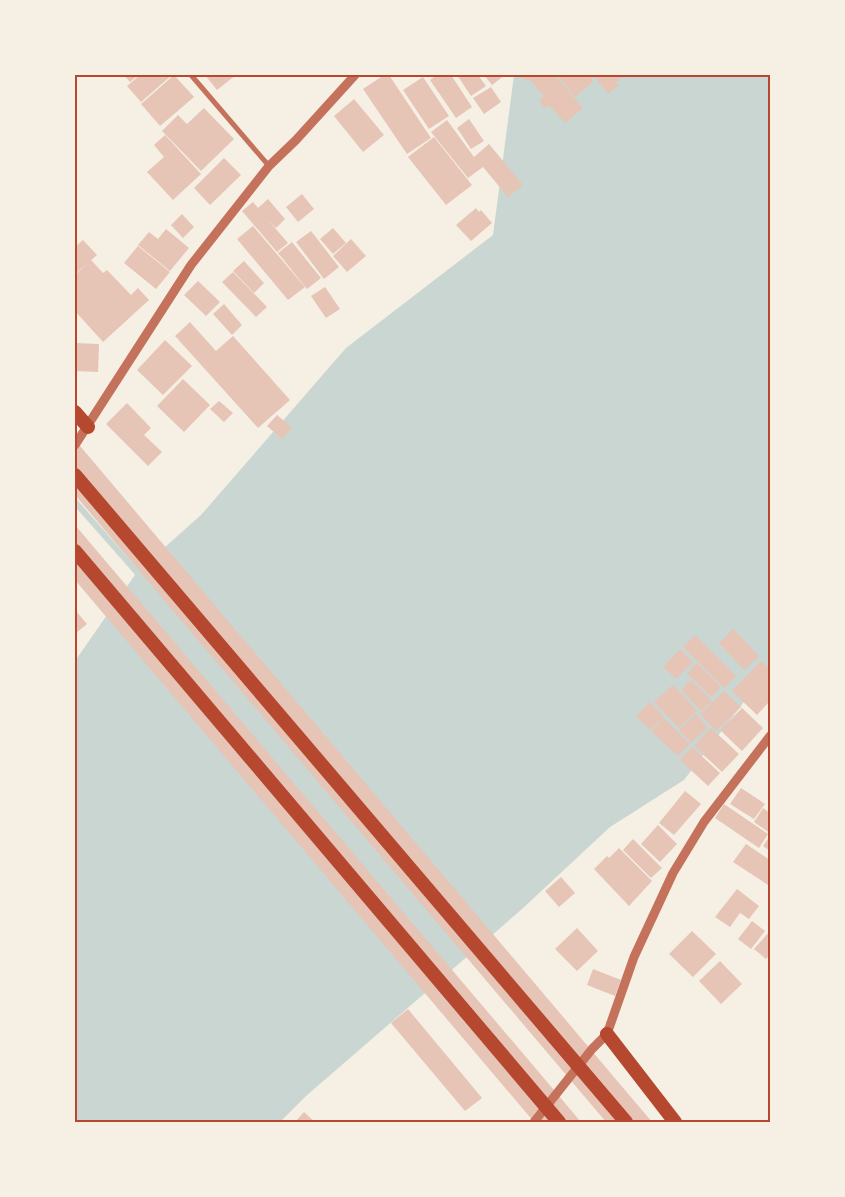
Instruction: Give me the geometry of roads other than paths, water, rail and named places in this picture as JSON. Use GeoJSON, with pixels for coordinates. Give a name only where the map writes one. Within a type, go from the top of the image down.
{"type":"FeatureCollection","features":[{"type":"Feature","properties":{"kind":"highway"},"geometry":{"type":"LineString","coordinates":[[75,412],[88,427]]}},
{"type":"Feature","properties":{"kind":"highway"},"geometry":{"type":"LineString","coordinates":[[75,475],[626,1122]]}},
{"type":"Feature","properties":{"kind":"highway"},"geometry":{"type":"LineString","coordinates":[[75,551],[559,1122]]}},
{"type":"Feature","properties":{"kind":"highway"},"geometry":{"type":"LineString","coordinates":[[607,1034],[675,1122]]}},
{"type":"Feature","properties":{"kind":"street"},"geometry":{"type":"LineString","coordinates":[[191,75],[269,166]]}},
{"type":"Feature","properties":{"kind":"street"},"geometry":{"type":"LineString","coordinates":[[75,445],[191,265],[269,166],[296,140],[355,75]]}},
{"type":"Feature","properties":{"kind":"street"},"geometry":{"type":"LineString","coordinates":[[534,1122],[592,1049],[607,1034],[634,957],[673,873],[704,822],[770,736]]}},
{"type":"Feature","properties":{"kind":"waterway"},"geometry":{"type":"LineString","coordinates":[[75,502],[142,578]]}}]}
